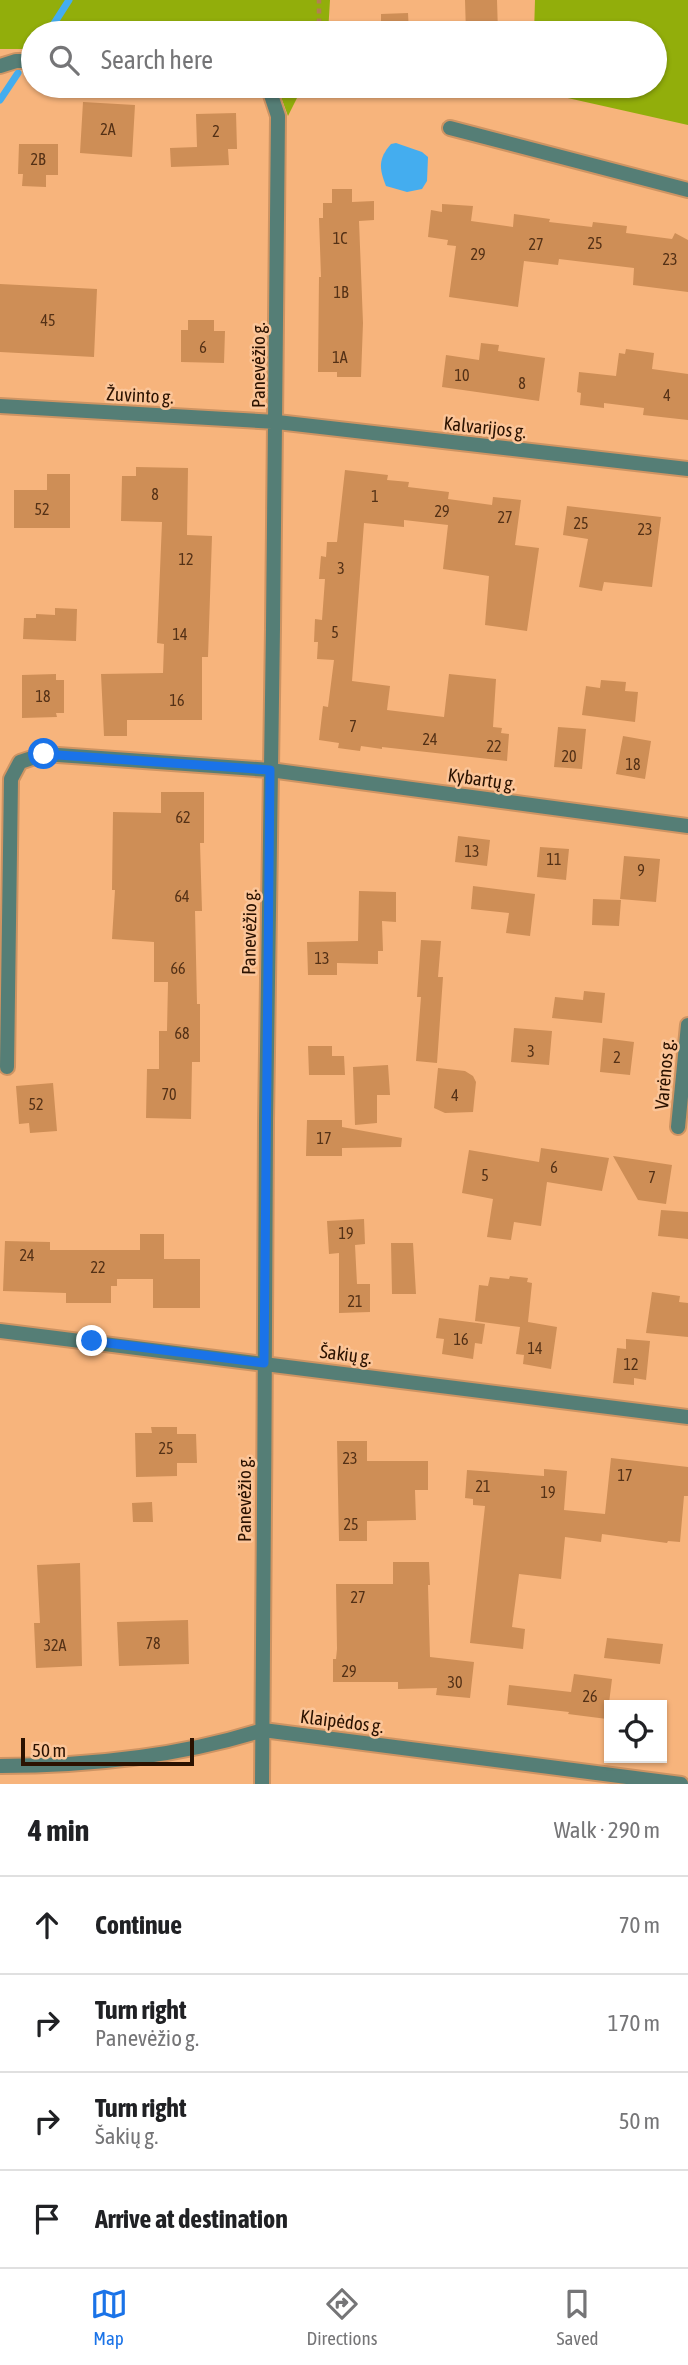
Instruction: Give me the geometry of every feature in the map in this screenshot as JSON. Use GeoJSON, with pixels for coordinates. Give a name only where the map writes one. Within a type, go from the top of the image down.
{"type":"FeatureCollection","features":[{"type":"Feature","properties":{"kind":"street"},"geometry":{"type":"LineString","coordinates":[[0,66],[21,61]]}},
{"type":"Feature","properties":{"kind":"street","name":"Panevėžio g."},"geometry":{"type":"LineString","coordinates":[[262,1784],[270,770],[277,422],[278,116],[273,98]]}},
{"type":"Feature","properties":{"kind":"street"},"geometry":{"type":"LineString","coordinates":[[450,128],[688,190]]}},
{"type":"Feature","properties":{"kind":"street","name":"Žuvinto g."},"geometry":{"type":"LineString","coordinates":[[0,406],[277,422]]}},
{"type":"Feature","properties":{"kind":"street","name":"Kalvarijos g."},"geometry":{"type":"LineString","coordinates":[[277,422],[688,469]]}},
{"type":"Feature","properties":{"kind":"street","name":"Kybartų g."},"geometry":{"type":"LineString","coordinates":[[7,1067],[11,779],[20,762],[44,754],[270,770],[688,826]]}},
{"type":"Feature","properties":{"kind":"street","name":"Varėnos g."},"geometry":{"type":"LineString","coordinates":[[678,1127],[688,1025]]}},
{"type":"Feature","properties":{"kind":"street","name":"Šakių g."},"geometry":{"type":"LineString","coordinates":[[0,1331],[688,1417]]}},
{"type":"Feature","properties":{"kind":"street","name":"Klaipėdos g."},"geometry":{"type":"LineString","coordinates":[[0,1766],[108,1761],[171,1754],[263,1730],[681,1784]]}},
{"type":"Feature","properties":{"kind":"path"},"geometry":{"type":"LineString","coordinates":[[319,0],[319,21]]}},
{"type":"Feature","properties":{"kind":"green space"},"geometry":{"type":"Polygon","coordinates":[[[0,0],[330,0],[329,21],[21,21],[21,49],[0,49],[0,0]]]}},
{"type":"Feature","properties":{"kind":"green space"},"geometry":{"type":"Polygon","coordinates":[[[535,0],[688,0],[688,125],[568,98],[667,98],[667,21],[534,21],[535,0]]]}},
{"type":"Feature","properties":{"kind":"green space"},"geometry":{"type":"Polygon","coordinates":[[[281,98],[297,98],[288,116],[281,98]]]}},
{"type":"Feature","properties":{"kind":"water"},"geometry":{"type":"Polygon","coordinates":[[[396,143],[422,152],[428,157],[427,181],[422,189],[407,192],[386,186],[381,169],[382,159],[391,144],[396,143]]]}},
{"type":"Feature","properties":{"kind":"building"},"geometry":{"type":"Polygon","coordinates":[[[465,0],[497,0],[498,21],[466,21],[465,0]]]}},
{"type":"Feature","properties":{"kind":"building"},"geometry":{"type":"Polygon","coordinates":[[[408,13],[408,21],[381,21],[381,14],[408,13]]]}},
{"type":"Feature","properties":{"kind":"building"},"geometry":{"type":"Polygon","coordinates":[[[83,102],[135,105],[132,157],[80,153],[83,102]]]}},
{"type":"Feature","properties":{"kind":"building"},"geometry":{"type":"Polygon","coordinates":[[[236,113],[237,149],[228,149],[229,165],[171,167],[170,148],[197,147],[196,114],[236,113]]]}},
{"type":"Feature","properties":{"kind":"building"},"geometry":{"type":"Polygon","coordinates":[[[19,144],[58,144],[58,175],[46,175],[46,187],[22,186],[23,174],[18,174],[19,144]]]}},
{"type":"Feature","properties":{"kind":"building"},"geometry":{"type":"Polygon","coordinates":[[[332,189],[352,189],[352,202],[374,201],[374,220],[359,221],[363,323],[361,377],[337,377],[337,372],[318,372],[321,277],[319,218],[323,218],[323,203],[332,203],[332,189]]]}},
{"type":"Feature","properties":{"kind":"building"},"geometry":{"type":"Polygon","coordinates":[[[442,204],[473,206],[471,221],[513,227],[514,214],[550,219],[549,222],[592,227],[593,222],[627,226],[626,233],[672,239],[675,233],[688,240],[688,292],[633,285],[634,268],[559,259],[558,265],[524,261],[518,307],[449,297],[456,246],[447,245],[448,240],[428,237],[431,210],[442,212],[442,204]]]}},
{"type":"Feature","properties":{"kind":"building"},"geometry":{"type":"Polygon","coordinates":[[[0,284],[97,289],[94,357],[0,352],[0,284]]]}},
{"type":"Feature","properties":{"kind":"building"},"geometry":{"type":"Polygon","coordinates":[[[188,320],[214,320],[214,331],[225,331],[224,363],[181,362],[181,330],[188,330],[188,320]]]}},
{"type":"Feature","properties":{"kind":"building"},"geometry":{"type":"Polygon","coordinates":[[[481,343],[499,345],[498,351],[545,358],[539,401],[442,387],[446,355],[479,360],[481,343]]]}},
{"type":"Feature","properties":{"kind":"building"},"geometry":{"type":"Polygon","coordinates":[[[626,349],[654,353],[652,369],[688,374],[688,420],[643,415],[644,408],[604,403],[604,408],[580,405],[581,393],[577,392],[579,372],[616,376],[619,353],[625,354],[626,349]]]}},
{"type":"Feature","properties":{"kind":"building"},"geometry":{"type":"Polygon","coordinates":[[[136,467],[188,468],[187,535],[212,536],[208,657],[202,657],[202,720],[127,720],[127,736],[104,736],[101,674],[163,673],[164,644],[157,643],[162,522],[121,521],[122,476],[136,476],[136,467]]]}},
{"type":"Feature","properties":{"kind":"building"},"geometry":{"type":"Polygon","coordinates":[[[345,470],[388,475],[387,480],[409,482],[408,487],[449,492],[448,499],[492,505],[493,497],[521,500],[515,545],[539,548],[527,631],[485,625],[489,576],[443,569],[448,525],[404,520],[404,527],[364,523],[352,681],[390,686],[387,710],[444,717],[449,674],[496,679],[493,727],[502,728],[501,733],[509,734],[507,761],[382,747],[361,746],[360,751],[338,748],[339,743],[319,740],[323,706],[328,707],[334,660],[317,659],[318,642],[314,642],[315,619],[322,620],[325,579],[319,579],[321,556],[326,557],[327,542],[337,542],[345,470]]]}},
{"type":"Feature","properties":{"kind":"building"},"geometry":{"type":"Polygon","coordinates":[[[47,474],[70,474],[70,528],[14,528],[14,490],[47,490],[47,474]]]}},
{"type":"Feature","properties":{"kind":"building"},"geometry":{"type":"Polygon","coordinates":[[[567,506],[661,517],[652,587],[604,582],[602,591],[579,587],[588,539],[563,535],[567,506]]]}},
{"type":"Feature","properties":{"kind":"building"},"geometry":{"type":"Polygon","coordinates":[[[55,608],[77,609],[76,641],[23,639],[24,618],[36,618],[36,614],[55,615],[55,608]]]}},
{"type":"Feature","properties":{"kind":"building"},"geometry":{"type":"Polygon","coordinates":[[[56,674],[56,680],[64,680],[64,713],[56,713],[57,717],[22,718],[22,675],[56,674]]]}},
{"type":"Feature","properties":{"kind":"building"},"geometry":{"type":"Polygon","coordinates":[[[601,680],[626,682],[625,691],[638,692],[635,722],[582,715],[586,686],[600,688],[601,680]]]}},
{"type":"Feature","properties":{"kind":"building"},"geometry":{"type":"Polygon","coordinates":[[[558,727],[586,729],[582,769],[554,767],[558,727]]]}},
{"type":"Feature","properties":{"kind":"building"},"geometry":{"type":"Polygon","coordinates":[[[623,736],[651,741],[645,779],[616,774],[623,736]]]}},
{"type":"Feature","properties":{"kind":"building"},"geometry":{"type":"Polygon","coordinates":[[[161,792],[204,792],[204,843],[200,843],[202,911],[195,911],[200,1062],[192,1062],[191,1119],[146,1118],[147,1069],[159,1069],[159,1031],[167,1031],[168,982],[154,982],[154,942],[112,939],[115,890],[112,890],[113,812],[161,813],[161,792]]]}},
{"type":"Feature","properties":{"kind":"building"},"geometry":{"type":"Polygon","coordinates":[[[458,836],[490,840],[487,866],[455,862],[458,836]]]}},
{"type":"Feature","properties":{"kind":"building"},"geometry":{"type":"Polygon","coordinates":[[[540,847],[569,849],[566,880],[537,877],[540,847]]]}},
{"type":"Feature","properties":{"kind":"building"},"geometry":{"type":"Polygon","coordinates":[[[624,856],[660,859],[656,902],[620,899],[624,856]]]}},
{"type":"Feature","properties":{"kind":"building"},"geometry":{"type":"Polygon","coordinates":[[[473,886],[535,894],[530,936],[506,933],[509,913],[471,909],[473,886]]]}},
{"type":"Feature","properties":{"kind":"building"},"geometry":{"type":"Polygon","coordinates":[[[359,891],[396,892],[396,922],[382,921],[383,951],[378,951],[378,964],[337,963],[337,975],[308,975],[307,942],[358,941],[359,891]]]}},
{"type":"Feature","properties":{"kind":"building"},"geometry":{"type":"Polygon","coordinates":[[[593,899],[621,900],[619,926],[592,925],[593,899]]]}},
{"type":"Feature","properties":{"kind":"building"},"geometry":{"type":"Polygon","coordinates":[[[421,940],[441,941],[438,977],[443,977],[437,1063],[416,1061],[421,997],[417,997],[421,940]]]}},
{"type":"Feature","properties":{"kind":"building"},"geometry":{"type":"Polygon","coordinates":[[[584,991],[605,993],[602,1023],[552,1018],[555,997],[583,1000],[584,991]]]}},
{"type":"Feature","properties":{"kind":"building"},"geometry":{"type":"Polygon","coordinates":[[[514,1028],[552,1031],[549,1065],[511,1062],[514,1028]]]}},
{"type":"Feature","properties":{"kind":"building"},"geometry":{"type":"Polygon","coordinates":[[[603,1038],[634,1042],[630,1075],[600,1072],[603,1038]]]}},
{"type":"Feature","properties":{"kind":"building"},"geometry":{"type":"Polygon","coordinates":[[[308,1046],[332,1046],[332,1056],[344,1056],[345,1075],[309,1075],[308,1046]]]}},
{"type":"Feature","properties":{"kind":"building"},"geometry":{"type":"Polygon","coordinates":[[[388,1065],[390,1095],[377,1095],[377,1123],[355,1125],[353,1067],[388,1065]]]}},
{"type":"Feature","properties":{"kind":"building"},"geometry":{"type":"Polygon","coordinates":[[[438,1068],[465,1071],[473,1076],[476,1082],[473,1112],[445,1113],[434,1108],[438,1068]]]}},
{"type":"Feature","properties":{"kind":"building"},"geometry":{"type":"Polygon","coordinates":[[[53,1083],[57,1131],[30,1133],[29,1123],[19,1124],[16,1086],[53,1083]]]}},
{"type":"Feature","properties":{"kind":"building"},"geometry":{"type":"Polygon","coordinates":[[[307,1120],[342,1120],[342,1127],[402,1138],[401,1147],[342,1148],[342,1156],[306,1156],[307,1120]]]}},
{"type":"Feature","properties":{"kind":"building"},"geometry":{"type":"Polygon","coordinates":[[[541,1148],[609,1158],[602,1191],[547,1182],[541,1226],[514,1222],[511,1240],[487,1237],[493,1199],[462,1193],[469,1150],[539,1162],[541,1148]]]}},
{"type":"Feature","properties":{"kind":"building"},"geometry":{"type":"Polygon","coordinates":[[[613,1156],[672,1165],[666,1204],[638,1200],[613,1156]]]}},
{"type":"Feature","properties":{"kind":"building"},"geometry":{"type":"Polygon","coordinates":[[[661,1210],[688,1212],[688,1239],[658,1236],[661,1210]]]}},
{"type":"Feature","properties":{"kind":"building"},"geometry":{"type":"Polygon","coordinates":[[[364,1219],[365,1244],[355,1245],[357,1284],[370,1284],[370,1312],[339,1313],[339,1253],[329,1254],[327,1221],[364,1219]]]}},
{"type":"Feature","properties":{"kind":"building"},"geometry":{"type":"Polygon","coordinates":[[[140,1234],[164,1234],[164,1259],[200,1259],[200,1308],[153,1308],[153,1279],[117,1279],[117,1286],[111,1286],[111,1303],[66,1303],[66,1293],[3,1291],[5,1241],[50,1242],[50,1250],[140,1250],[140,1234]]]}},
{"type":"Feature","properties":{"kind":"building"},"geometry":{"type":"Polygon","coordinates":[[[391,1243],[413,1243],[416,1294],[392,1294],[391,1243]]]}},
{"type":"Feature","properties":{"kind":"building"},"geometry":{"type":"Polygon","coordinates":[[[510,1276],[528,1278],[527,1282],[532,1283],[528,1322],[557,1327],[551,1369],[523,1364],[524,1355],[516,1354],[520,1327],[475,1321],[479,1285],[488,1286],[490,1277],[509,1279],[510,1276]]]}},
{"type":"Feature","properties":{"kind":"building"},"geometry":{"type":"Polygon","coordinates":[[[652,1292],[680,1296],[679,1302],[688,1303],[688,1337],[646,1333],[652,1292]]]}},
{"type":"Feature","properties":{"kind":"building"},"geometry":{"type":"Polygon","coordinates":[[[439,1318],[485,1324],[482,1344],[475,1343],[473,1359],[442,1354],[444,1339],[436,1338],[439,1318]]]}},
{"type":"Feature","properties":{"kind":"building"},"geometry":{"type":"Polygon","coordinates":[[[626,1339],[650,1341],[646,1380],[634,1378],[634,1385],[613,1383],[617,1348],[626,1349],[626,1339]]]}},
{"type":"Feature","properties":{"kind":"building"},"geometry":{"type":"Polygon","coordinates":[[[151,1427],[177,1427],[177,1434],[196,1434],[197,1463],[177,1463],[177,1476],[136,1477],[135,1433],[152,1433],[151,1427]]]}},
{"type":"Feature","properties":{"kind":"building"},"geometry":{"type":"Polygon","coordinates":[[[337,1441],[367,1441],[367,1461],[428,1461],[428,1490],[415,1490],[416,1520],[367,1521],[367,1541],[339,1541],[337,1441]]]}},
{"type":"Feature","properties":{"kind":"building"},"geometry":{"type":"Polygon","coordinates":[[[611,1458],[688,1467],[688,1496],[684,1496],[680,1542],[667,1543],[602,1534],[601,1542],[565,1537],[561,1579],[519,1574],[512,1627],[525,1629],[523,1649],[470,1643],[485,1506],[473,1505],[473,1499],[465,1498],[467,1470],[544,1476],[544,1469],[567,1471],[564,1510],[605,1514],[611,1458]]]}},
{"type":"Feature","properties":{"kind":"building"},"geometry":{"type":"Polygon","coordinates":[[[152,1502],[153,1522],[133,1522],[132,1503],[152,1502]]]}},
{"type":"Feature","properties":{"kind":"building"},"geometry":{"type":"Polygon","coordinates":[[[393,1562],[429,1562],[430,1657],[474,1662],[470,1698],[436,1695],[437,1688],[398,1689],[398,1682],[333,1682],[333,1659],[336,1659],[337,1649],[336,1584],[393,1584],[393,1562]]]}},
{"type":"Feature","properties":{"kind":"building"},"geometry":{"type":"Polygon","coordinates":[[[80,1563],[82,1666],[36,1668],[34,1623],[40,1623],[37,1565],[80,1563]]]}},
{"type":"Feature","properties":{"kind":"building"},"geometry":{"type":"Polygon","coordinates":[[[188,1620],[189,1664],[119,1666],[117,1622],[188,1620]]]}},
{"type":"Feature","properties":{"kind":"building"},"geometry":{"type":"Polygon","coordinates":[[[607,1638],[663,1644],[660,1664],[604,1658],[607,1638]]]}},
{"type":"Feature","properties":{"kind":"building"},"geometry":{"type":"Polygon","coordinates":[[[574,1674],[612,1679],[609,1700],[604,1700],[604,1719],[507,1705],[509,1685],[571,1692],[574,1674]]]}},
{"type":"Feature","properties":{"kind":"waterway"},"geometry":{"type":"LineString","coordinates":[[56,21],[69,0]]}},
{"type":"Feature","properties":{"kind":"waterway"},"geometry":{"type":"LineString","coordinates":[[0,100],[18,73]]}},
{"type":"Feature","properties":{"kind":"route"},"geometry":{"type":"LineString","coordinates":[[44,754],[270,770],[264,1363],[92,1341]]}}]}
